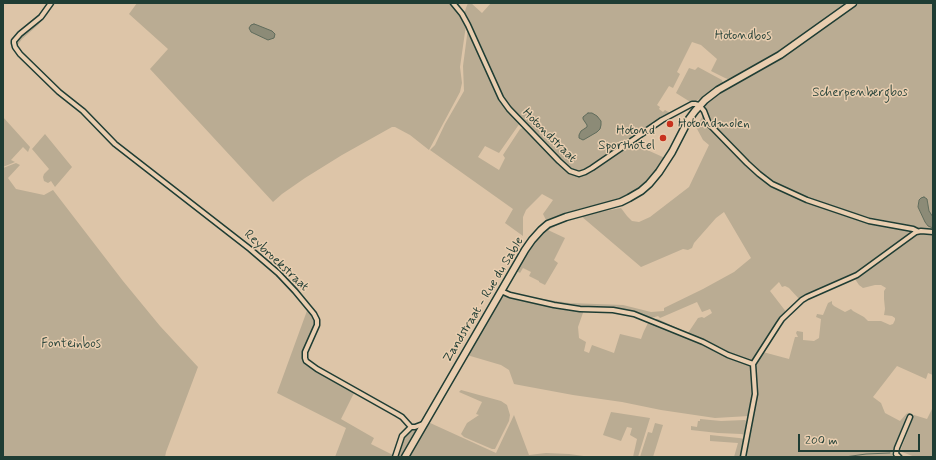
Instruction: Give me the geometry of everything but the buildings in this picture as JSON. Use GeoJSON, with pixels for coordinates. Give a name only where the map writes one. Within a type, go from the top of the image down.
{"type":"FeatureCollection","features":[{"type":"Feature","properties":{"kind":"main road","name":"Zandstraat - Rue du Sable"},"geometry":{"type":"LineString","coordinates":[[405,457],[501,291],[528,246],[537,234],[548,224],[573,214],[621,202],[633,196],[649,184],[656,176],[665,163],[687,122],[713,93],[780,55],[853,3]]}},
{"type":"Feature","properties":{"kind":"street","name":"Reybroekstraat"},"geometry":{"type":"LineString","coordinates":[[51,3],[41,17],[14,41],[16,50],[64,96],[83,111],[115,144],[250,248],[295,292],[314,314],[317,320],[317,326],[305,352],[306,361],[317,369],[397,414],[411,426]]}},
{"type":"Feature","properties":{"kind":"street","name":"Hotondstraat"},"geometry":{"type":"LineString","coordinates":[[453,3],[462,14],[468,25],[501,98],[509,109],[570,172],[579,174],[585,172],[662,120],[692,104],[701,107]]}},
{"type":"Feature","properties":{"kind":"street"},"geometry":{"type":"LineString","coordinates":[[701,107],[709,124],[752,168],[772,184],[807,200],[869,221],[918,231],[933,232]]}},
{"type":"Feature","properties":{"kind":"street"},"geometry":{"type":"LineString","coordinates":[[743,457],[750,413],[755,394],[753,364],[778,325],[802,300],[857,275],[918,231]]}},
{"type":"Feature","properties":{"kind":"street"},"geometry":{"type":"LineString","coordinates":[[501,291],[510,295],[554,305],[584,309],[613,310],[634,314],[703,342],[728,355],[753,364]]}},
{"type":"Feature","properties":{"kind":"street"},"geometry":{"type":"LineString","coordinates":[[899,457],[897,456],[896,452],[897,448],[910,417]]}},
{"type":"Feature","properties":{"kind":"street"},"geometry":{"type":"LineString","coordinates":[[395,457],[402,436],[411,426],[415,427],[424,424]]}},
{"type":"Feature","properties":{"kind":"green space"},"geometry":{"type":"Polygon","coordinates":[[[47,3],[55,3],[47,15],[22,39],[17,46],[16,44],[19,37],[16,33],[39,14],[47,3]]]}},
{"type":"Feature","properties":{"kind":"green space"},"geometry":{"type":"Polygon","coordinates":[[[137,3],[451,3],[466,25],[460,67],[462,83],[460,92],[429,150],[410,135],[395,127],[392,127],[305,178],[273,202],[150,69],[168,49],[129,14],[137,3]]]}},
{"type":"Feature","properties":{"kind":"green space","name":"Hotondbos"},"geometry":{"type":"Polygon","coordinates":[[[468,3],[471,3],[482,13],[491,3],[848,3],[784,49],[744,72],[728,79],[711,71],[717,59],[701,45],[692,42],[677,72],[680,74],[673,88],[669,86],[657,105],[663,112],[665,110],[670,113],[593,166],[581,172],[577,172],[570,169],[566,165],[505,100],[464,14],[468,3]]]}},
{"type":"Feature","properties":{"kind":"green space","name":"Scherpenbergbos"},"geometry":{"type":"Polygon","coordinates":[[[859,3],[933,3],[933,217],[929,211],[927,199],[919,200],[918,207],[925,222],[928,226],[933,228],[933,231],[913,228],[899,223],[868,217],[825,204],[860,218],[860,221],[913,229],[914,232],[852,277],[813,291],[800,300],[789,288],[785,286],[782,287],[779,282],[770,291],[787,313],[754,359],[743,359],[751,366],[754,390],[749,416],[715,418],[514,384],[509,370],[501,365],[467,355],[503,294],[584,310],[578,327],[579,338],[586,342],[584,351],[589,353],[592,345],[614,353],[620,334],[641,339],[649,321],[658,319],[688,333],[698,318],[704,318],[712,313],[710,309],[702,312],[697,302],[660,318],[658,316],[651,318],[536,299],[569,303],[623,305],[651,312],[664,311],[664,308],[734,272],[751,258],[724,212],[716,218],[694,243],[692,248],[688,250],[683,249],[641,267],[581,216],[566,221],[548,230],[565,238],[554,260],[558,263],[545,285],[529,276],[531,272],[523,268],[520,273],[516,271],[532,244],[546,230],[557,223],[574,217],[621,208],[632,221],[639,222],[650,217],[689,187],[709,145],[703,140],[696,127],[704,114],[700,109],[719,92],[772,63],[859,3]]]}},
{"type":"Feature","properties":{"kind":"green space"},"geometry":{"type":"Polygon","coordinates":[[[468,28],[500,99],[520,123],[499,153],[485,146],[478,157],[499,170],[505,158],[503,155],[520,129],[525,127],[568,171],[575,176],[587,173],[638,139],[645,149],[665,158],[654,175],[641,187],[626,196],[546,220],[543,214],[553,200],[542,194],[526,210],[523,217],[523,236],[505,223],[513,209],[430,150],[435,145],[464,91],[463,66],[468,28]]]}},
{"type":"Feature","properties":{"kind":"green space"},"geometry":{"type":"Polygon","coordinates":[[[698,67],[722,80],[723,83],[692,103],[676,93],[689,68],[695,70],[698,67]]]}},
{"type":"Feature","properties":{"kind":"green space"},"geometry":{"type":"Polygon","coordinates":[[[3,117],[30,147],[28,152],[23,147],[11,160],[15,162],[3,167],[3,117]]]}},
{"type":"Feature","properties":{"kind":"green space"},"geometry":{"type":"Polygon","coordinates":[[[45,134],[72,167],[55,187],[51,181],[48,183],[44,181],[44,174],[49,169],[32,149],[45,134]]]}},
{"type":"Feature","properties":{"kind":"green space","name":"Fonteinbos"},"geometry":{"type":"Polygon","coordinates":[[[16,163],[20,165],[8,178],[16,189],[44,195],[53,190],[123,281],[160,326],[198,367],[165,457],[3,457],[3,168],[16,163]]]}},
{"type":"Feature","properties":{"kind":"green space"},"geometry":{"type":"Polygon","coordinates":[[[917,232],[933,233],[933,375],[928,373],[926,379],[897,366],[873,397],[881,403],[885,413],[900,421],[908,412],[892,453],[893,457],[745,457],[756,393],[756,364],[763,352],[789,359],[795,337],[798,337],[796,333],[797,331],[803,332],[803,340],[814,341],[819,338],[821,319],[816,317],[817,314],[823,315],[828,303],[832,301],[834,306],[845,312],[851,309],[868,321],[881,321],[890,325],[893,324],[895,318],[884,315],[884,291],[886,288],[881,285],[875,285],[863,288],[855,279],[917,232]]]}},
{"type":"Feature","properties":{"kind":"green space"},"geometry":{"type":"Polygon","coordinates":[[[308,308],[315,319],[315,322],[303,353],[304,360],[355,391],[341,419],[374,438],[371,444],[393,455],[392,457],[335,457],[346,428],[277,393],[308,308]]]}},
{"type":"Feature","properties":{"kind":"green space"},"geometry":{"type":"Polygon","coordinates":[[[461,390],[501,401],[507,405],[510,415],[509,421],[495,449],[464,437],[461,434],[467,423],[479,415],[476,414],[482,402],[459,392],[461,390]]]}},
{"type":"Feature","properties":{"kind":"green space"},"geometry":{"type":"Polygon","coordinates":[[[933,407],[933,457],[915,457],[902,452],[901,449],[914,415],[927,419],[933,407]]]}},
{"type":"Feature","properties":{"kind":"green space"},"geometry":{"type":"Polygon","coordinates":[[[611,412],[650,418],[638,457],[633,457],[637,439],[630,435],[632,428],[627,427],[621,441],[603,435],[611,412]]]}},
{"type":"Feature","properties":{"kind":"green space"},"geometry":{"type":"Polygon","coordinates":[[[514,415],[529,455],[546,453],[591,457],[408,457],[428,422],[496,453],[514,415]]]}},
{"type":"Feature","properties":{"kind":"green space"},"geometry":{"type":"Polygon","coordinates":[[[700,419],[721,421],[745,420],[748,423],[746,435],[691,430],[691,426],[697,427],[700,419]]]}},
{"type":"Feature","properties":{"kind":"green space"},"geometry":{"type":"Polygon","coordinates":[[[655,423],[663,425],[653,457],[640,457],[648,432],[652,433],[655,423]]]}},
{"type":"Feature","properties":{"kind":"green space"},"geometry":{"type":"Polygon","coordinates":[[[411,429],[416,429],[400,457],[396,457],[403,436],[411,429]]]}},
{"type":"Feature","properties":{"kind":"green space"},"geometry":{"type":"Polygon","coordinates":[[[710,435],[745,439],[742,457],[734,457],[738,443],[710,441],[710,435]]]}},
{"type":"Feature","properties":{"kind":"shaded area"},"geometry":{"type":"Polygon","coordinates":[[[254,24],[272,31],[275,34],[274,38],[268,40],[251,32],[249,28],[254,24]]]}},
{"type":"Feature","properties":{"kind":"shaded area"},"geometry":{"type":"Polygon","coordinates":[[[588,113],[592,113],[597,116],[601,121],[601,125],[597,132],[583,140],[579,138],[579,135],[581,131],[587,127],[583,117],[588,113]]]}},
{"type":"Feature","properties":{"kind":"shaded area"},"geometry":{"type":"Polygon","coordinates":[[[924,197],[927,199],[929,211],[933,217],[933,228],[928,226],[925,222],[918,207],[919,200],[924,197]]]}},
{"type":"Feature","properties":{"kind":"waterway"},"geometry":{"type":"LineString","coordinates":[[845,457],[890,453]]}},
{"type":"Feature","properties":{"kind":"waterway"},"geometry":{"type":"LineString","coordinates":[[900,455],[904,457]]}},
{"type":"Feature","properties":{"kind":"place","name":"Hotondmolen"},"geometry":{"type":"Point","coordinates":[670,124]}},
{"type":"Feature","properties":{"kind":"place","name":"Hotond Sporthotel"},"geometry":{"type":"Point","coordinates":[663,138]}}]}
